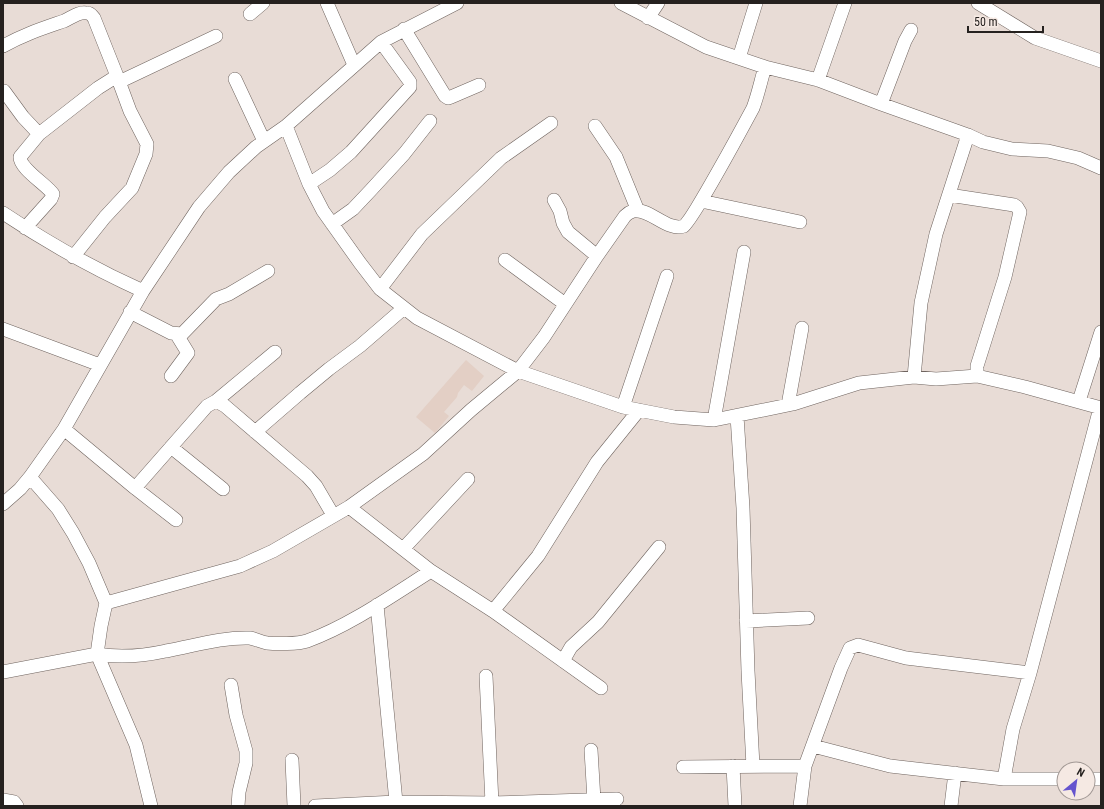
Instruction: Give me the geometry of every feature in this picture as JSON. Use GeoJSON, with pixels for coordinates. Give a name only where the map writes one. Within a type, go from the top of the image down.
{"type":"FeatureCollection","features":[{"type":"Feature","properties":{"kind":"street"},"geometry":{"type":"LineString","coordinates":[[250,14],[263,3]]}},
{"type":"Feature","properties":{"kind":"street"},"geometry":{"type":"LineString","coordinates":[[328,3],[354,65]]}},
{"type":"Feature","properties":{"kind":"street"},"geometry":{"type":"LineString","coordinates":[[3,504],[20,490],[64,429],[143,291],[199,207],[229,172],[256,147],[286,126],[381,42],[457,3]]}},
{"type":"Feature","properties":{"kind":"street"},"geometry":{"type":"LineString","coordinates":[[621,3],[706,47],[765,67],[818,80],[968,135],[983,142],[1012,149],[1048,151],[1078,158],[1101,168]]}},
{"type":"Feature","properties":{"kind":"street"},"geometry":{"type":"LineString","coordinates":[[648,18],[658,3]]}},
{"type":"Feature","properties":{"kind":"street"},"geometry":{"type":"LineString","coordinates":[[738,58],[756,3]]}},
{"type":"Feature","properties":{"kind":"street"},"geometry":{"type":"LineString","coordinates":[[818,80],[845,3]]}},
{"type":"Feature","properties":{"kind":"street"},"geometry":{"type":"LineString","coordinates":[[978,3],[1035,38],[1101,61]]}},
{"type":"Feature","properties":{"kind":"street"},"geometry":{"type":"LineString","coordinates":[[3,46],[20,36],[76,15],[87,12],[92,14],[130,112],[147,144],[146,154],[132,188],[73,257]]}},
{"type":"Feature","properties":{"kind":"street"},"geometry":{"type":"LineString","coordinates":[[404,30],[445,96],[448,98],[479,85]]}},
{"type":"Feature","properties":{"kind":"street"},"geometry":{"type":"LineString","coordinates":[[881,104],[905,41],[911,30]]}},
{"type":"Feature","properties":{"kind":"street"},"geometry":{"type":"LineString","coordinates":[[25,228],[47,204],[53,194],[20,161],[20,157],[39,134],[98,88],[216,36]]}},
{"type":"Feature","properties":{"kind":"street"},"geometry":{"type":"LineString","coordinates":[[309,184],[330,170],[350,152],[410,87],[410,82],[381,42]]}},
{"type":"Feature","properties":{"kind":"street"},"geometry":{"type":"LineString","coordinates":[[106,602],[240,566],[273,551],[349,507],[423,454],[471,410],[518,371],[544,337],[625,216],[632,212],[638,211],[676,226],[684,226],[688,224],[753,107],[765,67]]}},
{"type":"Feature","properties":{"kind":"street"},"geometry":{"type":"LineString","coordinates":[[235,79],[264,141]]}},
{"type":"Feature","properties":{"kind":"street"},"geometry":{"type":"LineString","coordinates":[[4,91],[23,117],[39,134]]}},
{"type":"Feature","properties":{"kind":"street"},"geometry":{"type":"LineString","coordinates":[[332,224],[357,205],[404,154],[430,122]]}},
{"type":"Feature","properties":{"kind":"street"},"geometry":{"type":"LineString","coordinates":[[380,289],[422,234],[501,158],[551,123]]}},
{"type":"Feature","properties":{"kind":"street"},"geometry":{"type":"LineString","coordinates":[[286,126],[309,184],[323,211],[380,289],[417,318],[518,371],[623,407],[674,417],[714,420],[788,405],[859,383],[914,377],[936,379],[977,376],[1079,401],[1101,408],[1030,672],[1013,729],[1004,779]]}},
{"type":"Feature","properties":{"kind":"street"},"geometry":{"type":"LineString","coordinates":[[594,126],[616,157],[638,211]]}},
{"type":"Feature","properties":{"kind":"street"},"geometry":{"type":"LineString","coordinates":[[914,377],[921,303],[936,234],[968,135]]}},
{"type":"Feature","properties":{"kind":"street"},"geometry":{"type":"LineString","coordinates":[[949,195],[1014,205],[1020,212],[1005,277],[977,366],[977,376]]}},
{"type":"Feature","properties":{"kind":"street"},"geometry":{"type":"LineString","coordinates":[[554,200],[568,232],[597,256]]}},
{"type":"Feature","properties":{"kind":"street"},"geometry":{"type":"LineString","coordinates":[[701,201],[800,222]]}},
{"type":"Feature","properties":{"kind":"street"},"geometry":{"type":"LineString","coordinates":[[3,213],[73,257],[111,277],[143,291]]}},
{"type":"Feature","properties":{"kind":"street"},"geometry":{"type":"LineString","coordinates":[[714,420],[744,252]]}},
{"type":"Feature","properties":{"kind":"street"},"geometry":{"type":"LineString","coordinates":[[505,260],[565,304]]}},
{"type":"Feature","properties":{"kind":"street"},"geometry":{"type":"LineString","coordinates":[[130,312],[159,328],[177,335],[182,334],[216,299],[229,294],[268,270]]}},
{"type":"Feature","properties":{"kind":"street"},"geometry":{"type":"LineString","coordinates":[[623,407],[667,276]]}},
{"type":"Feature","properties":{"kind":"street"},"geometry":{"type":"LineString","coordinates":[[256,432],[311,383],[360,346],[404,308]]}},
{"type":"Feature","properties":{"kind":"street"},"geometry":{"type":"LineString","coordinates":[[788,405],[802,328]]}},
{"type":"Feature","properties":{"kind":"street"},"geometry":{"type":"LineString","coordinates":[[3,329],[100,365]]}},
{"type":"Feature","properties":{"kind":"street"},"geometry":{"type":"LineString","coordinates":[[1079,401],[1101,332]]}},
{"type":"Feature","properties":{"kind":"street"},"geometry":{"type":"LineString","coordinates":[[171,376],[188,353],[177,335]]}},
{"type":"Feature","properties":{"kind":"street"},"geometry":{"type":"LineString","coordinates":[[135,488],[207,406],[216,401],[275,352]]}},
{"type":"Feature","properties":{"kind":"street"},"geometry":{"type":"LineString","coordinates":[[216,401],[225,406],[256,432],[316,486],[333,515]]}},
{"type":"Feature","properties":{"kind":"street"},"geometry":{"type":"LineString","coordinates":[[493,611],[538,556],[597,462],[639,410]]}},
{"type":"Feature","properties":{"kind":"street"},"geometry":{"type":"LineString","coordinates":[[737,416],[743,508],[746,621],[753,766]]}},
{"type":"Feature","properties":{"kind":"street"},"geometry":{"type":"LineString","coordinates":[[64,429],[176,520]]}},
{"type":"Feature","properties":{"kind":"street"},"geometry":{"type":"LineString","coordinates":[[171,446],[223,489]]}},
{"type":"Feature","properties":{"kind":"street"},"geometry":{"type":"LineString","coordinates":[[30,477],[62,515],[89,563],[106,602],[97,654],[136,745],[151,806]]}},
{"type":"Feature","properties":{"kind":"street"},"geometry":{"type":"LineString","coordinates":[[403,549],[468,479]]}},
{"type":"Feature","properties":{"kind":"street"},"geometry":{"type":"LineString","coordinates":[[349,507],[431,571],[493,611],[601,688]]}},
{"type":"Feature","properties":{"kind":"street"},"geometry":{"type":"LineString","coordinates":[[563,661],[571,647],[598,622],[659,547]]}},
{"type":"Feature","properties":{"kind":"street"},"geometry":{"type":"LineString","coordinates":[[3,672],[97,654],[130,656],[165,652],[196,644],[235,638],[252,638],[268,643],[305,642],[336,628],[377,605],[431,571]]}},
{"type":"Feature","properties":{"kind":"street"},"geometry":{"type":"LineString","coordinates":[[377,605],[396,802]]}},
{"type":"Feature","properties":{"kind":"street"},"geometry":{"type":"LineString","coordinates":[[746,621],[808,618]]}},
{"type":"Feature","properties":{"kind":"street"},"geometry":{"type":"LineString","coordinates":[[800,806],[805,766],[843,662],[848,650],[853,646],[858,645],[906,658],[1030,672]]}},
{"type":"Feature","properties":{"kind":"street"},"geometry":{"type":"LineString","coordinates":[[486,676],[492,802]]}},
{"type":"Feature","properties":{"kind":"street"},"geometry":{"type":"LineString","coordinates":[[231,685],[236,716],[246,751],[246,763],[239,792],[238,806]]}},
{"type":"Feature","properties":{"kind":"street"},"geometry":{"type":"LineString","coordinates":[[813,746],[890,766],[1004,779],[1056,779]]}},
{"type":"Feature","properties":{"kind":"street"},"geometry":{"type":"LineString","coordinates":[[591,750],[594,800]]}},
{"type":"Feature","properties":{"kind":"street"},"geometry":{"type":"LineString","coordinates":[[292,760],[294,806]]}},
{"type":"Feature","properties":{"kind":"street"},"geometry":{"type":"LineString","coordinates":[[733,766],[735,806]]}},
{"type":"Feature","properties":{"kind":"street"},"geometry":{"type":"LineString","coordinates":[[683,767],[805,766]]}},
{"type":"Feature","properties":{"kind":"street"},"geometry":{"type":"LineString","coordinates":[[951,806],[956,773]]}},
{"type":"Feature","properties":{"kind":"street"},"geometry":{"type":"LineString","coordinates":[[315,806],[396,802],[492,802],[617,799]]}},
{"type":"Feature","properties":{"kind":"street"},"geometry":{"type":"LineString","coordinates":[[3,800],[14,802],[17,806]]}},
{"type":"Feature","properties":{"kind":"shaded area"},"geometry":{"type":"Polygon","coordinates":[[[466,360],[484,376],[472,391],[464,385],[457,397],[444,412],[449,416],[435,433],[416,417],[466,360]]]}}]}
